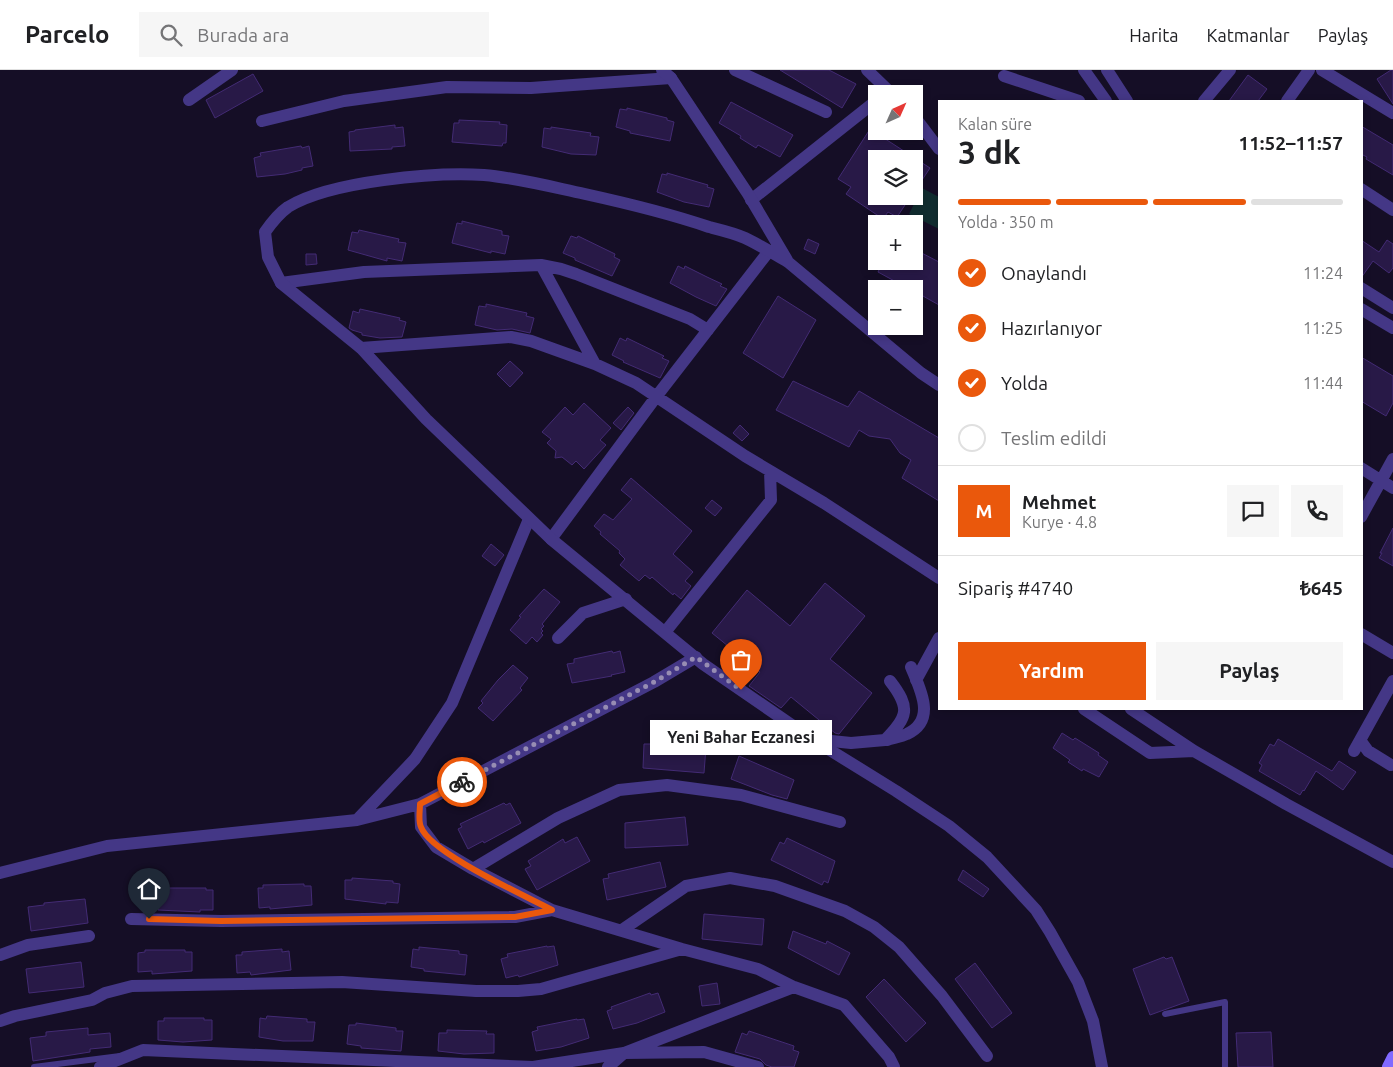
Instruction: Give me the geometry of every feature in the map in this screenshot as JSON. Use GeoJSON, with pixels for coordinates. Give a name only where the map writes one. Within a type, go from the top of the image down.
{"type":"FeatureCollection","features":[{"type":"Feature","properties":{"kind":"main road"},"geometry":{"type":"LineString","coordinates":[[1388,1067],[1393,1057]]}},
{"type":"Feature","properties":{"kind":"street"},"geometry":{"type":"LineString","coordinates":[[189,100],[232,70]]}},
{"type":"Feature","properties":{"kind":"street"},"geometry":{"type":"LineString","coordinates":[[736,70],[826,112]]}},
{"type":"Feature","properties":{"kind":"street"},"geometry":{"type":"LineString","coordinates":[[866,70],[881,85]]}},
{"type":"Feature","properties":{"kind":"street"},"geometry":{"type":"LineString","coordinates":[[1084,70],[1105,100]]}},
{"type":"Feature","properties":{"kind":"street"},"geometry":{"type":"LineString","coordinates":[[1107,70],[1125,100]]}},
{"type":"Feature","properties":{"kind":"street"},"geometry":{"type":"LineString","coordinates":[[1205,100],[1230,70]]}},
{"type":"Feature","properties":{"kind":"street"},"geometry":{"type":"LineString","coordinates":[[1288,100],[1310,70]]}},
{"type":"Feature","properties":{"kind":"street"},"geometry":{"type":"LineString","coordinates":[[1322,70],[1393,113]]}},
{"type":"Feature","properties":{"kind":"street"},"geometry":{"type":"LineString","coordinates":[[262,121],[344,101],[447,87],[531,88],[666,74],[751,200],[788,262]]}},
{"type":"Feature","properties":{"kind":"street"},"geometry":{"type":"LineString","coordinates":[[1004,76],[1076,100]]}},
{"type":"Feature","properties":{"kind":"street"},"geometry":{"type":"LineString","coordinates":[[751,200],[868,107]]}},
{"type":"Feature","properties":{"kind":"street"},"geometry":{"type":"LineString","coordinates":[[923,128],[938,148]]}},
{"type":"Feature","properties":{"kind":"street"},"geometry":{"type":"LineString","coordinates":[[938,384],[921,373],[788,262],[743,238],[689,220],[528,181],[484,176],[427,176],[381,181],[344,188],[318,194],[290,206],[277,215],[265,232],[268,257],[281,283],[361,348],[426,420],[551,539],[696,657],[812,739],[949,826],[987,857],[1036,910],[1078,982],[1093,1020],[1102,1067]]}},
{"type":"Feature","properties":{"kind":"street"},"geometry":{"type":"LineString","coordinates":[[1363,190],[1393,210]]}},
{"type":"Feature","properties":{"kind":"street"},"geometry":{"type":"LineString","coordinates":[[551,539],[656,397],[769,251]]}},
{"type":"Feature","properties":{"kind":"street"},"geometry":{"type":"LineString","coordinates":[[281,283],[364,272],[541,265],[562,269],[690,319],[708,330]]}},
{"type":"Feature","properties":{"kind":"street"},"geometry":{"type":"LineString","coordinates":[[541,265],[595,364]]}},
{"type":"Feature","properties":{"kind":"street"},"geometry":{"type":"LineString","coordinates":[[1363,289],[1393,308]]}},
{"type":"Feature","properties":{"kind":"street"},"geometry":{"type":"LineString","coordinates":[[1363,310],[1393,328]]}},
{"type":"Feature","properties":{"kind":"street"},"geometry":{"type":"LineString","coordinates":[[361,348],[511,336],[531,341],[595,364],[636,383],[938,577]]}},
{"type":"Feature","properties":{"kind":"street"},"geometry":{"type":"LineString","coordinates":[[1363,514],[1393,459]]}},
{"type":"Feature","properties":{"kind":"street"},"geometry":{"type":"LineString","coordinates":[[1363,469],[1393,488]]}},
{"type":"Feature","properties":{"kind":"street"},"geometry":{"type":"LineString","coordinates":[[666,632],[771,500],[770,471]]}},
{"type":"Feature","properties":{"kind":"street"},"geometry":{"type":"LineString","coordinates":[[357,820],[415,760],[452,703],[529,519]]}},
{"type":"Feature","properties":{"kind":"street"},"geometry":{"type":"LineString","coordinates":[[558,638],[583,613],[626,599]]}},
{"type":"Feature","properties":{"kind":"street"},"geometry":{"type":"LineString","coordinates":[[1363,635],[1393,653]]}},
{"type":"Feature","properties":{"kind":"street"},"geometry":{"type":"LineString","coordinates":[[916,680],[938,640]]}},
{"type":"Feature","properties":{"kind":"street"},"geometry":{"type":"LineString","coordinates":[[0,873],[107,846],[357,820],[420,804],[654,682],[696,657]]}},
{"type":"Feature","properties":{"kind":"street"},"geometry":{"type":"LineString","coordinates":[[812,739],[851,743],[885,740],[908,734],[922,722],[925,704],[911,667]]}},
{"type":"Feature","properties":{"kind":"street"},"geometry":{"type":"LineString","coordinates":[[1391,765],[1357,745],[1393,680]]}},
{"type":"Feature","properties":{"kind":"street"},"geometry":{"type":"LineString","coordinates":[[885,740],[899,726],[904,710],[902,696],[890,681]]}},
{"type":"Feature","properties":{"kind":"street"},"geometry":{"type":"LineString","coordinates":[[1086,710],[1150,753],[1194,752]]}},
{"type":"Feature","properties":{"kind":"street"},"geometry":{"type":"LineString","coordinates":[[1132,710],[1194,752],[1393,862]]}},
{"type":"Feature","properties":{"kind":"street"},"geometry":{"type":"LineString","coordinates":[[473,869],[558,818],[619,790],[667,785],[740,795],[840,822]]}},
{"type":"Feature","properties":{"kind":"street"},"geometry":{"type":"LineString","coordinates":[[420,804],[421,827],[436,847],[473,869],[552,910],[682,949],[758,969],[794,987],[844,1005],[889,1057],[894,1067]]}},
{"type":"Feature","properties":{"kind":"street"},"geometry":{"type":"LineString","coordinates":[[622,930],[686,886],[730,878],[775,886],[845,911],[874,927],[899,947],[942,996],[987,1056]]}},
{"type":"Feature","properties":{"kind":"street"},"geometry":{"type":"LineString","coordinates":[[131,919],[221,921],[515,917],[552,910]]}},
{"type":"Feature","properties":{"kind":"street"},"geometry":{"type":"LineString","coordinates":[[0,955],[28,945],[89,936]]}},
{"type":"Feature","properties":{"kind":"street"},"geometry":{"type":"LineString","coordinates":[[0,1022],[15,1016],[92,1000],[105,993],[132,986],[342,982],[476,991],[541,989],[682,949]]}},
{"type":"Feature","properties":{"kind":"street"},"geometry":{"type":"LineString","coordinates":[[608,1067],[624,1053],[794,987]]}},
{"type":"Feature","properties":{"kind":"street"},"geometry":{"type":"LineString","coordinates":[[100,1067],[128,1062],[144,1050],[266,1061],[533,1067],[624,1053],[704,1052],[758,1067]]}},
{"type":"Feature","properties":{"kind":"lane"},"geometry":{"type":"LineString","coordinates":[[1165,1014],[1225,1002],[1225,1067]]}},
{"type":"Feature","properties":{"kind":"lane"},"geometry":{"type":"LineString","coordinates":[[34,1067],[114,1055],[128,1062]]}},
{"type":"Feature","properties":{"kind":"green space"},"geometry":{"type":"Polygon","coordinates":[[[923,189],[938,196],[938,228],[923,221],[923,215],[909,214],[914,205],[923,205],[923,189]]]}},
{"type":"Feature","properties":{"kind":"building"},"geometry":{"type":"Polygon","coordinates":[[[780,70],[829,70],[856,84],[842,108],[780,70]]]}},
{"type":"Feature","properties":{"kind":"building"},"geometry":{"type":"Polygon","coordinates":[[[1393,70],[1393,104],[1377,79],[1393,70]]]}},
{"type":"Feature","properties":{"kind":"building"},"geometry":{"type":"Polygon","coordinates":[[[253,74],[263,91],[215,118],[206,100],[253,74]]]}},
{"type":"Feature","properties":{"kind":"building"},"geometry":{"type":"Polygon","coordinates":[[[1248,75],[1267,89],[1259,100],[1230,100],[1248,75]]]}},
{"type":"Feature","properties":{"kind":"building"},"geometry":{"type":"Polygon","coordinates":[[[731,102],[793,135],[780,157],[758,145],[756,148],[740,138],[741,136],[719,123],[731,102]]]}},
{"type":"Feature","properties":{"kind":"building"},"geometry":{"type":"Polygon","coordinates":[[[627,108],[667,118],[667,120],[674,122],[670,141],[630,133],[630,131],[616,127],[620,109],[627,110],[627,108]]]}},
{"type":"Feature","properties":{"kind":"building"},"geometry":{"type":"Polygon","coordinates":[[[459,120],[500,122],[499,124],[507,125],[506,143],[503,143],[502,146],[452,142],[454,123],[459,123],[459,120]]]}},
{"type":"Feature","properties":{"kind":"building"},"geometry":{"type":"Polygon","coordinates":[[[395,125],[395,128],[403,127],[405,146],[392,147],[392,149],[350,151],[349,132],[395,125]]]}},
{"type":"Feature","properties":{"kind":"building"},"geometry":{"type":"Polygon","coordinates":[[[551,127],[591,133],[590,136],[599,137],[596,155],[571,154],[542,147],[544,128],[551,129],[551,127]]]}},
{"type":"Feature","properties":{"kind":"building"},"geometry":{"type":"Polygon","coordinates":[[[1363,127],[1393,145],[1393,175],[1366,159],[1367,157],[1363,155],[1363,127]]]}},
{"type":"Feature","properties":{"kind":"building"},"geometry":{"type":"Polygon","coordinates":[[[868,132],[868,140],[887,140],[902,150],[868,150],[868,205],[905,205],[898,215],[888,212],[886,215],[877,215],[846,194],[851,187],[838,179],[868,132]]]}},
{"type":"Feature","properties":{"kind":"building"},"geometry":{"type":"Polygon","coordinates":[[[301,146],[302,148],[309,146],[313,166],[285,174],[257,177],[254,158],[261,156],[260,153],[301,146]]]}},
{"type":"Feature","properties":{"kind":"building"},"geometry":{"type":"Polygon","coordinates":[[[923,163],[930,168],[923,178],[923,163]]]}},
{"type":"Feature","properties":{"kind":"building"},"geometry":{"type":"Polygon","coordinates":[[[667,173],[708,185],[707,187],[714,189],[709,207],[684,202],[657,192],[662,174],[667,175],[667,173]]]}},
{"type":"Feature","properties":{"kind":"building"},"geometry":{"type":"Polygon","coordinates":[[[462,221],[502,231],[502,235],[509,236],[505,254],[491,251],[491,253],[452,243],[457,223],[462,224],[462,221]]]}},
{"type":"Feature","properties":{"kind":"building"},"geometry":{"type":"Polygon","coordinates":[[[359,230],[399,239],[398,242],[406,243],[402,261],[387,258],[387,261],[348,250],[352,232],[358,233],[359,230]]]}},
{"type":"Feature","properties":{"kind":"building"},"geometry":{"type":"Polygon","coordinates":[[[571,236],[577,238],[578,236],[615,254],[614,257],[620,260],[612,276],[563,253],[571,236]]]}},
{"type":"Feature","properties":{"kind":"building"},"geometry":{"type":"Polygon","coordinates":[[[808,239],[819,244],[815,254],[804,249],[808,239]]]}},
{"type":"Feature","properties":{"kind":"building"},"geometry":{"type":"Polygon","coordinates":[[[1387,240],[1393,244],[1393,268],[1389,273],[1373,261],[1363,275],[1363,241],[1379,252],[1387,240]]]}},
{"type":"Feature","properties":{"kind":"building"},"geometry":{"type":"Polygon","coordinates":[[[306,254],[316,254],[317,264],[306,265],[306,254]]]}},
{"type":"Feature","properties":{"kind":"building"},"geometry":{"type":"Polygon","coordinates":[[[923,254],[938,261],[938,304],[923,296],[923,280],[893,280],[878,272],[879,270],[923,270],[923,254]]]}},
{"type":"Feature","properties":{"kind":"building"},"geometry":{"type":"Polygon","coordinates":[[[678,266],[684,269],[685,266],[722,284],[720,286],[727,289],[716,306],[670,283],[678,266]]]}},
{"type":"Feature","properties":{"kind":"building"},"geometry":{"type":"Polygon","coordinates":[[[778,296],[816,320],[783,378],[743,353],[778,296]]]}},
{"type":"Feature","properties":{"kind":"building"},"geometry":{"type":"Polygon","coordinates":[[[486,304],[527,313],[526,316],[534,318],[530,333],[512,329],[497,330],[475,325],[479,306],[486,307],[486,304]]]}},
{"type":"Feature","properties":{"kind":"building"},"geometry":{"type":"Polygon","coordinates":[[[360,309],[400,318],[399,320],[406,322],[402,337],[380,338],[362,335],[362,333],[349,328],[353,311],[359,313],[360,309]]]}},
{"type":"Feature","properties":{"kind":"building"},"geometry":{"type":"Polygon","coordinates":[[[620,338],[626,341],[627,338],[664,356],[662,358],[669,361],[660,378],[623,362],[612,355],[620,338]]]}},
{"type":"Feature","properties":{"kind":"building"},"geometry":{"type":"Polygon","coordinates":[[[1363,358],[1393,376],[1393,403],[1386,416],[1363,402],[1363,358]]]}},
{"type":"Feature","properties":{"kind":"building"},"geometry":{"type":"Polygon","coordinates":[[[510,361],[523,373],[510,387],[497,374],[510,361]]]}},
{"type":"Feature","properties":{"kind":"building"},"geometry":{"type":"Polygon","coordinates":[[[793,381],[848,407],[859,391],[938,437],[938,500],[902,478],[911,460],[900,453],[890,439],[869,436],[859,430],[849,447],[776,410],[793,381]]]}},
{"type":"Feature","properties":{"kind":"building"},"geometry":{"type":"Polygon","coordinates":[[[584,403],[611,428],[600,440],[606,445],[584,469],[576,461],[572,465],[562,457],[555,458],[556,451],[547,443],[551,439],[542,432],[565,407],[573,415],[584,403]]]}},
{"type":"Feature","properties":{"kind":"building"},"geometry":{"type":"Polygon","coordinates":[[[628,407],[634,413],[621,430],[613,423],[628,407]]]}},
{"type":"Feature","properties":{"kind":"building"},"geometry":{"type":"Polygon","coordinates":[[[740,425],[749,434],[742,441],[733,433],[740,425]]]}},
{"type":"Feature","properties":{"kind":"building"},"geometry":{"type":"Polygon","coordinates":[[[631,478],[692,531],[673,554],[693,572],[685,581],[691,586],[681,599],[674,593],[673,595],[652,577],[650,579],[645,575],[639,581],[620,565],[625,559],[619,553],[620,551],[600,534],[601,532],[594,526],[604,514],[613,520],[632,499],[621,490],[631,478]]]}},
{"type":"Feature","properties":{"kind":"building"},"geometry":{"type":"Polygon","coordinates":[[[712,500],[722,508],[715,516],[705,508],[712,500]]]}},
{"type":"Feature","properties":{"kind":"building"},"geometry":{"type":"Polygon","coordinates":[[[1393,528],[1393,566],[1379,558],[1393,528]]]}},
{"type":"Feature","properties":{"kind":"building"},"geometry":{"type":"Polygon","coordinates":[[[491,544],[504,555],[495,566],[482,556],[491,544]]]}},
{"type":"Feature","properties":{"kind":"building"},"geometry":{"type":"Polygon","coordinates":[[[825,583],[865,616],[830,659],[872,693],[839,734],[835,733],[791,697],[781,708],[749,686],[760,672],[712,633],[747,590],[790,626],[825,583]]]}},
{"type":"Feature","properties":{"kind":"building"},"geometry":{"type":"Polygon","coordinates":[[[544,589],[560,602],[542,624],[544,626],[541,629],[543,631],[541,633],[543,635],[537,642],[532,637],[526,644],[510,630],[521,617],[519,616],[544,589]]]}},
{"type":"Feature","properties":{"kind":"building"},"geometry":{"type":"Polygon","coordinates":[[[612,651],[613,653],[620,651],[625,672],[572,683],[567,664],[574,663],[574,659],[612,651]]]}},
{"type":"Feature","properties":{"kind":"building"},"geometry":{"type":"Polygon","coordinates":[[[513,665],[528,678],[520,688],[522,690],[493,721],[478,708],[483,703],[481,701],[498,680],[513,665]]]}},
{"type":"Feature","properties":{"kind":"building"},"geometry":{"type":"Polygon","coordinates":[[[1062,733],[1073,740],[1075,738],[1099,753],[1098,755],[1108,762],[1099,777],[1083,769],[1082,771],[1068,762],[1070,760],[1053,748],[1062,733]]]}},
{"type":"Feature","properties":{"kind":"building"},"geometry":{"type":"Polygon","coordinates":[[[1278,739],[1332,771],[1339,761],[1356,772],[1343,790],[1316,771],[1300,795],[1259,771],[1262,765],[1259,763],[1270,744],[1274,746],[1278,739]]]}},
{"type":"Feature","properties":{"kind":"building"},"geometry":{"type":"Polygon","coordinates":[[[644,744],[706,747],[704,773],[643,768],[644,744]]]}},
{"type":"Feature","properties":{"kind":"building"},"geometry":{"type":"Polygon","coordinates":[[[739,756],[794,780],[787,799],[731,779],[739,756]]]}},
{"type":"Feature","properties":{"kind":"building"},"geometry":{"type":"Polygon","coordinates":[[[504,803],[506,805],[510,803],[521,823],[484,843],[483,841],[468,849],[458,829],[462,827],[460,824],[504,803]]]}},
{"type":"Feature","properties":{"kind":"building"},"geometry":{"type":"Polygon","coordinates":[[[685,817],[688,845],[625,848],[625,823],[685,817]]]}},
{"type":"Feature","properties":{"kind":"building"},"geometry":{"type":"Polygon","coordinates":[[[577,837],[590,861],[537,890],[525,869],[531,866],[528,861],[563,839],[565,843],[577,837]]]}},
{"type":"Feature","properties":{"kind":"building"},"geometry":{"type":"Polygon","coordinates":[[[787,838],[835,861],[828,883],[824,881],[822,885],[771,860],[780,842],[784,844],[787,838]]]}},
{"type":"Feature","properties":{"kind":"building"},"geometry":{"type":"Polygon","coordinates":[[[660,862],[666,887],[607,900],[603,879],[609,878],[608,874],[660,862]]]}},
{"type":"Feature","properties":{"kind":"building"},"geometry":{"type":"Polygon","coordinates":[[[963,870],[989,889],[983,897],[958,880],[963,870]]]}},
{"type":"Feature","properties":{"kind":"building"},"geometry":{"type":"Polygon","coordinates":[[[352,878],[393,881],[393,883],[400,884],[398,903],[386,902],[386,904],[345,899],[345,880],[352,880],[352,878]]]}},
{"type":"Feature","properties":{"kind":"building"},"geometry":{"type":"Polygon","coordinates":[[[304,884],[304,886],[311,886],[312,905],[270,909],[270,907],[259,908],[258,888],[263,888],[263,885],[304,884]]]}},
{"type":"Feature","properties":{"kind":"building"},"geometry":{"type":"Polygon","coordinates":[[[164,888],[206,888],[206,890],[213,890],[213,910],[200,910],[200,912],[158,910],[158,891],[164,891],[164,888]]]}},
{"type":"Feature","properties":{"kind":"building"},"geometry":{"type":"Polygon","coordinates":[[[85,899],[88,923],[31,931],[28,907],[44,905],[44,903],[85,899]]]}},
{"type":"Feature","properties":{"kind":"building"},"geometry":{"type":"Polygon","coordinates":[[[704,914],[764,919],[762,945],[702,939],[704,914]]]}},
{"type":"Feature","properties":{"kind":"building"},"geometry":{"type":"Polygon","coordinates":[[[793,931],[826,944],[827,941],[850,953],[839,975],[788,948],[793,931]]]}},
{"type":"Feature","properties":{"kind":"building"},"geometry":{"type":"Polygon","coordinates":[[[554,946],[558,965],[519,977],[518,975],[506,978],[501,959],[508,957],[507,954],[554,946]]]}},
{"type":"Feature","properties":{"kind":"building"},"geometry":{"type":"Polygon","coordinates":[[[419,947],[459,951],[459,954],[467,955],[465,975],[424,971],[424,969],[411,967],[413,949],[419,950],[419,947]]]}},
{"type":"Feature","properties":{"kind":"building"},"geometry":{"type":"Polygon","coordinates":[[[282,949],[282,952],[289,951],[291,970],[251,975],[250,972],[237,973],[236,955],[242,955],[242,952],[282,949]]]}},
{"type":"Feature","properties":{"kind":"building"},"geometry":{"type":"Polygon","coordinates":[[[145,950],[185,950],[185,952],[192,952],[192,971],[152,974],[152,971],[138,972],[138,953],[145,952],[145,950]]]}},
{"type":"Feature","properties":{"kind":"building"},"geometry":{"type":"Polygon","coordinates":[[[1164,957],[1166,959],[1172,957],[1189,1001],[1150,1015],[1133,969],[1164,957]]]}},
{"type":"Feature","properties":{"kind":"building"},"geometry":{"type":"Polygon","coordinates":[[[81,962],[84,987],[29,993],[26,969],[81,962]]]}},
{"type":"Feature","properties":{"kind":"building"},"geometry":{"type":"Polygon","coordinates":[[[975,963],[1012,1013],[992,1028],[955,979],[975,963]]]}},
{"type":"Feature","properties":{"kind":"building"},"geometry":{"type":"Polygon","coordinates":[[[884,979],[926,1023],[906,1042],[866,997],[884,979]]]}},
{"type":"Feature","properties":{"kind":"building"},"geometry":{"type":"Polygon","coordinates":[[[717,983],[720,1004],[702,1006],[699,986],[717,983]]]}},
{"type":"Feature","properties":{"kind":"building"},"geometry":{"type":"Polygon","coordinates":[[[650,993],[651,995],[658,993],[665,1012],[637,1023],[613,1029],[607,1011],[612,1009],[611,1007],[650,993]]]}},
{"type":"Feature","properties":{"kind":"building"},"geometry":{"type":"Polygon","coordinates":[[[267,1016],[307,1019],[307,1022],[315,1022],[313,1041],[283,1041],[259,1037],[260,1018],[266,1019],[267,1016]]]}},
{"type":"Feature","properties":{"kind":"building"},"geometry":{"type":"Polygon","coordinates":[[[164,1018],[204,1018],[204,1020],[212,1020],[212,1040],[183,1042],[158,1040],[158,1021],[164,1021],[164,1018]]]}},
{"type":"Feature","properties":{"kind":"building"},"geometry":{"type":"Polygon","coordinates":[[[584,1019],[589,1038],[561,1047],[536,1051],[532,1032],[538,1030],[537,1027],[584,1019]]]}},
{"type":"Feature","properties":{"kind":"building"},"geometry":{"type":"Polygon","coordinates":[[[356,1023],[396,1028],[396,1031],[403,1031],[401,1051],[361,1048],[361,1046],[347,1044],[349,1025],[356,1025],[356,1023]]]}},
{"type":"Feature","properties":{"kind":"building"},"geometry":{"type":"Polygon","coordinates":[[[88,1028],[88,1035],[110,1033],[111,1047],[90,1049],[90,1052],[33,1061],[30,1038],[46,1036],[46,1032],[88,1028]]]}},
{"type":"Feature","properties":{"kind":"building"},"geometry":{"type":"Polygon","coordinates":[[[447,1030],[487,1031],[486,1034],[494,1034],[494,1053],[464,1054],[438,1051],[439,1033],[447,1033],[447,1030]]]}},
{"type":"Feature","properties":{"kind":"building"},"geometry":{"type":"Polygon","coordinates":[[[749,1031],[794,1046],[793,1050],[799,1052],[794,1067],[772,1067],[766,1065],[760,1059],[735,1052],[742,1033],[747,1035],[749,1031]]]}},
{"type":"Feature","properties":{"kind":"building"},"geometry":{"type":"Polygon","coordinates":[[[1271,1032],[1273,1067],[1238,1067],[1236,1033],[1271,1032]]]}},
{"type":"Feature","properties":{"kind":"way so far"},"geometry":{"type":"LineString","coordinates":[[462,782],[654,682],[696,657],[703,664],[741,690]]}},
{"type":"Feature","properties":{"kind":"place","name":"Yeni Bahar Eczanesi"},"geometry":{"type":"Point","coordinates":[741,690]}},
{"type":"Feature","properties":{"kind":"route"},"geometry":{"type":"LineString","coordinates":[[149,919],[221,921],[515,917],[552,910],[473,869],[436,847],[421,827],[420,804],[462,782]]}}]}
